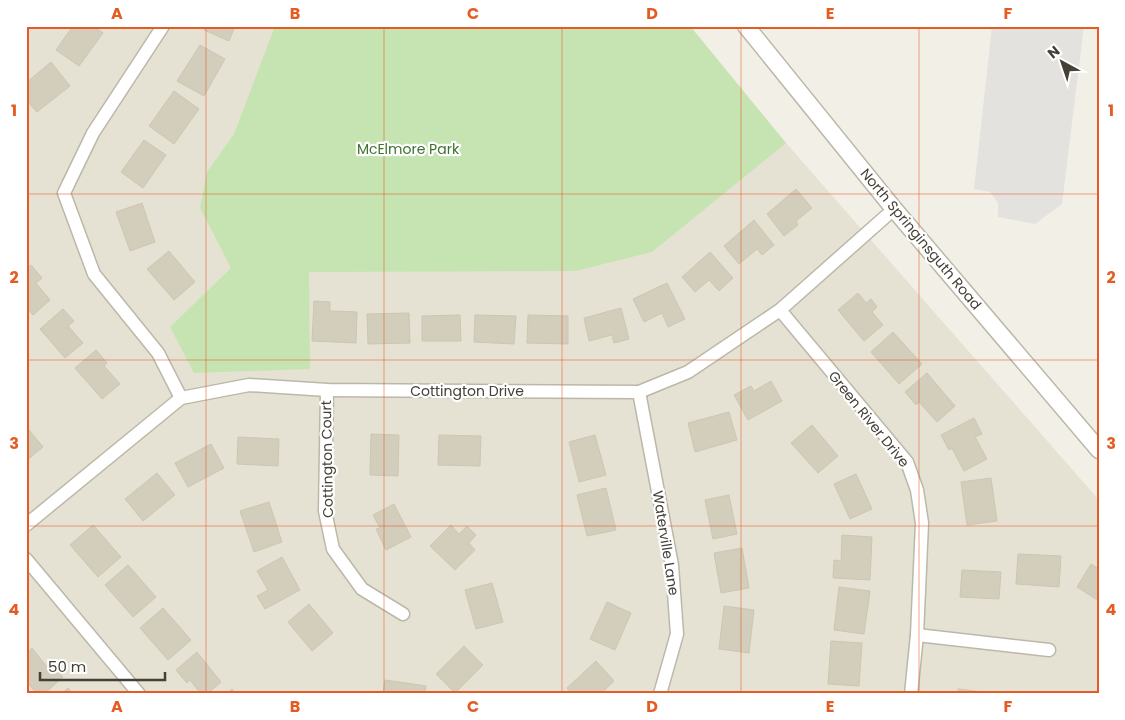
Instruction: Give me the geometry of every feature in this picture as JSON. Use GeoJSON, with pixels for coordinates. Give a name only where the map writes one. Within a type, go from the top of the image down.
{"type":"FeatureCollection","features":[{"type":"Feature","properties":{"kind":"street"},"geometry":{"type":"LineString","coordinates":[[163,26],[93,133],[64,193],[94,274],[158,353],[181,398]]}},
{"type":"Feature","properties":{"kind":"street","name":"North Springinsguth Road"},"geometry":{"type":"LineString","coordinates":[[746,26],[894,209],[1099,450]]}},
{"type":"Feature","properties":{"kind":"street","name":"Cottington Drive"},"geometry":{"type":"LineString","coordinates":[[26,525],[181,398],[249,385],[327,390],[639,392],[688,372],[780,310],[894,209]]}},
{"type":"Feature","properties":{"kind":"street","name":"Green River Drive"},"geometry":{"type":"LineString","coordinates":[[780,310],[907,462],[917,490],[922,523],[917,636],[911,694]]}},
{"type":"Feature","properties":{"kind":"street","name":"Cottington Court"},"geometry":{"type":"LineString","coordinates":[[327,390],[325,511],[333,549],[362,589],[403,614]]}},
{"type":"Feature","properties":{"kind":"street","name":"Waterville Lane"},"geometry":{"type":"LineString","coordinates":[[639,392],[672,565],[677,634],[660,694]]}},
{"type":"Feature","properties":{"kind":"street"},"geometry":{"type":"LineString","coordinates":[[26,559],[139,694]]}},
{"type":"Feature","properties":{"kind":"street"},"geometry":{"type":"LineString","coordinates":[[917,636],[1050,650]]}},
{"type":"Feature","properties":{"kind":"shaded area"},"geometry":{"type":"Polygon","coordinates":[[[26,26],[690,26],[786,143],[1099,500],[1099,694],[26,694],[26,26]]]}},
{"type":"Feature","properties":{"kind":"shaded area"},"geometry":{"type":"Polygon","coordinates":[[[992,26],[1084,26],[1062,204],[1035,224],[998,217],[998,203],[990,192],[974,189],[992,26]]]}},
{"type":"Feature","properties":{"kind":"green space","name":"McElmore Park"},"geometry":{"type":"Polygon","coordinates":[[[275,26],[690,26],[786,143],[652,252],[575,271],[309,272],[310,369],[194,373],[170,327],[231,268],[200,208],[207,172],[234,134],[275,26]]]}},
{"type":"Feature","properties":{"kind":"building"},"geometry":{"type":"Polygon","coordinates":[[[73,26],[93,26],[103,33],[79,66],[56,50],[73,26]]]}},
{"type":"Feature","properties":{"kind":"building"},"geometry":{"type":"Polygon","coordinates":[[[206,26],[235,26],[229,41],[204,30],[206,26]]]}},
{"type":"Feature","properties":{"kind":"building"},"geometry":{"type":"Polygon","coordinates":[[[200,45],[225,59],[204,96],[177,81],[200,45]]]}},
{"type":"Feature","properties":{"kind":"building"},"geometry":{"type":"Polygon","coordinates":[[[51,62],[70,86],[37,112],[26,100],[26,83],[51,62]]]}},
{"type":"Feature","properties":{"kind":"building"},"geometry":{"type":"Polygon","coordinates":[[[174,91],[199,109],[174,144],[149,126],[174,91]]]}},
{"type":"Feature","properties":{"kind":"building"},"geometry":{"type":"Polygon","coordinates":[[[144,140],[166,155],[143,188],[121,172],[144,140]]]}},
{"type":"Feature","properties":{"kind":"building"},"geometry":{"type":"Polygon","coordinates":[[[796,189],[812,208],[796,221],[798,225],[784,236],[767,214],[796,189]]]}},
{"type":"Feature","properties":{"kind":"building"},"geometry":{"type":"Polygon","coordinates":[[[142,203],[155,242],[130,251],[116,212],[142,203]]]}},
{"type":"Feature","properties":{"kind":"building"},"geometry":{"type":"Polygon","coordinates":[[[754,220],[774,245],[762,255],[757,249],[739,264],[724,246],[754,220]]]}},
{"type":"Feature","properties":{"kind":"building"},"geometry":{"type":"Polygon","coordinates":[[[169,251],[195,282],[174,300],[147,269],[169,251]]]}},
{"type":"Feature","properties":{"kind":"building"},"geometry":{"type":"Polygon","coordinates":[[[710,252],[733,278],[719,291],[709,280],[695,292],[682,277],[710,252]]]}},
{"type":"Feature","properties":{"kind":"building"},"geometry":{"type":"Polygon","coordinates":[[[31,265],[42,278],[36,283],[50,300],[33,315],[26,307],[26,269],[31,265]]]}},
{"type":"Feature","properties":{"kind":"building"},"geometry":{"type":"Polygon","coordinates":[[[667,283],[685,319],[668,327],[662,313],[644,322],[633,299],[667,283]]]}},
{"type":"Feature","properties":{"kind":"building"},"geometry":{"type":"Polygon","coordinates":[[[858,293],[866,303],[871,299],[877,307],[872,312],[883,325],[864,341],[838,310],[858,293]]]}},
{"type":"Feature","properties":{"kind":"building"},"geometry":{"type":"Polygon","coordinates":[[[314,301],[330,302],[330,311],[357,312],[356,343],[312,341],[314,301]]]}},
{"type":"Feature","properties":{"kind":"building"},"geometry":{"type":"Polygon","coordinates":[[[621,308],[629,339],[614,343],[612,335],[589,341],[584,318],[621,308]]]}},
{"type":"Feature","properties":{"kind":"building"},"geometry":{"type":"Polygon","coordinates":[[[63,309],[74,321],[68,326],[83,343],[65,358],[40,329],[63,309]]]}},
{"type":"Feature","properties":{"kind":"building"},"geometry":{"type":"Polygon","coordinates":[[[409,313],[410,343],[368,344],[367,314],[409,313]]]}},
{"type":"Feature","properties":{"kind":"building"},"geometry":{"type":"Polygon","coordinates":[[[460,315],[461,341],[422,341],[422,316],[460,315]]]}},
{"type":"Feature","properties":{"kind":"building"},"geometry":{"type":"Polygon","coordinates":[[[475,315],[516,316],[514,344],[474,342],[475,315]]]}},
{"type":"Feature","properties":{"kind":"building"},"geometry":{"type":"Polygon","coordinates":[[[528,315],[568,316],[568,344],[527,343],[528,315]]]}},
{"type":"Feature","properties":{"kind":"building"},"geometry":{"type":"Polygon","coordinates":[[[893,332],[922,364],[899,384],[871,352],[893,332]]]}},
{"type":"Feature","properties":{"kind":"building"},"geometry":{"type":"Polygon","coordinates":[[[96,350],[107,363],[104,366],[120,384],[102,399],[75,368],[96,350]]]}},
{"type":"Feature","properties":{"kind":"building"},"geometry":{"type":"Polygon","coordinates":[[[927,373],[955,406],[937,422],[919,402],[916,405],[905,392],[927,373]]]}},
{"type":"Feature","properties":{"kind":"building"},"geometry":{"type":"Polygon","coordinates":[[[771,381],[782,401],[748,420],[734,395],[751,386],[754,391],[771,381]]]}},
{"type":"Feature","properties":{"kind":"building"},"geometry":{"type":"Polygon","coordinates":[[[729,412],[737,440],[695,452],[688,423],[729,412]]]}},
{"type":"Feature","properties":{"kind":"building"},"geometry":{"type":"Polygon","coordinates":[[[974,418],[982,434],[975,437],[987,459],[964,471],[952,448],[949,450],[941,435],[974,418]]]}},
{"type":"Feature","properties":{"kind":"building"},"geometry":{"type":"Polygon","coordinates":[[[812,425],[838,456],[818,473],[791,443],[812,425]]]}},
{"type":"Feature","properties":{"kind":"building"},"geometry":{"type":"Polygon","coordinates":[[[29,430],[43,447],[26,461],[26,432],[29,430]]]}},
{"type":"Feature","properties":{"kind":"building"},"geometry":{"type":"Polygon","coordinates":[[[371,434],[399,435],[398,476],[370,475],[371,434]]]}},
{"type":"Feature","properties":{"kind":"building"},"geometry":{"type":"Polygon","coordinates":[[[439,435],[481,436],[480,466],[438,465],[439,435]]]}},
{"type":"Feature","properties":{"kind":"building"},"geometry":{"type":"Polygon","coordinates":[[[595,435],[606,475],[579,482],[569,442],[595,435]]]}},
{"type":"Feature","properties":{"kind":"building"},"geometry":{"type":"Polygon","coordinates":[[[238,437],[279,439],[278,466],[237,464],[238,437]]]}},
{"type":"Feature","properties":{"kind":"building"},"geometry":{"type":"Polygon","coordinates":[[[211,444],[224,468],[188,487],[175,463],[211,444]]]}},
{"type":"Feature","properties":{"kind":"building"},"geometry":{"type":"Polygon","coordinates":[[[157,473],[175,495],[143,521],[125,499],[157,473]]]}},
{"type":"Feature","properties":{"kind":"building"},"geometry":{"type":"Polygon","coordinates":[[[856,474],[872,509],[850,519],[834,484],[856,474]]]}},
{"type":"Feature","properties":{"kind":"building"},"geometry":{"type":"Polygon","coordinates":[[[991,478],[997,521],[967,525],[961,482],[991,478]]]}},
{"type":"Feature","properties":{"kind":"building"},"geometry":{"type":"Polygon","coordinates":[[[606,488],[616,530],[587,536],[577,495],[606,488]]]}},
{"type":"Feature","properties":{"kind":"building"},"geometry":{"type":"Polygon","coordinates":[[[729,495],[737,534],[713,539],[705,500],[729,495]]]}},
{"type":"Feature","properties":{"kind":"building"},"geometry":{"type":"Polygon","coordinates":[[[269,502],[282,542],[254,552],[240,511],[269,502]]]}},
{"type":"Feature","properties":{"kind":"building"},"geometry":{"type":"Polygon","coordinates":[[[394,504],[411,537],[386,550],[376,529],[380,528],[373,515],[394,504]]]}},
{"type":"Feature","properties":{"kind":"building"},"geometry":{"type":"Polygon","coordinates":[[[93,525],[121,557],[98,577],[70,545],[93,525]]]}},
{"type":"Feature","properties":{"kind":"building"},"geometry":{"type":"Polygon","coordinates":[[[451,525],[459,534],[467,526],[476,535],[469,543],[475,550],[455,570],[430,546],[451,525]]]}},
{"type":"Feature","properties":{"kind":"building"},"geometry":{"type":"Polygon","coordinates":[[[842,535],[872,537],[870,580],[833,578],[834,560],[841,561],[842,535]]]}},
{"type":"Feature","properties":{"kind":"building"},"geometry":{"type":"Polygon","coordinates":[[[742,548],[749,588],[721,593],[714,553],[742,548]]]}},
{"type":"Feature","properties":{"kind":"building"},"geometry":{"type":"Polygon","coordinates":[[[1018,554],[1061,556],[1059,587],[1016,584],[1018,554]]]}},
{"type":"Feature","properties":{"kind":"building"},"geometry":{"type":"Polygon","coordinates":[[[282,557],[300,590],[265,609],[257,596],[268,590],[257,571],[282,557]]]}},
{"type":"Feature","properties":{"kind":"building"},"geometry":{"type":"Polygon","coordinates":[[[1091,564],[1099,569],[1099,601],[1077,587],[1091,564]]]}},
{"type":"Feature","properties":{"kind":"building"},"geometry":{"type":"Polygon","coordinates":[[[128,565],[156,597],[133,617],[105,585],[128,565]]]}},
{"type":"Feature","properties":{"kind":"building"},"geometry":{"type":"Polygon","coordinates":[[[962,570],[1001,572],[999,599],[960,597],[962,570]]]}},
{"type":"Feature","properties":{"kind":"building"},"geometry":{"type":"Polygon","coordinates":[[[492,583],[503,622],[476,629],[465,590],[492,583]]]}},
{"type":"Feature","properties":{"kind":"building"},"geometry":{"type":"Polygon","coordinates":[[[839,587],[870,591],[864,634],[834,630],[839,587]]]}},
{"type":"Feature","properties":{"kind":"building"},"geometry":{"type":"Polygon","coordinates":[[[607,602],[631,613],[615,650],[590,639],[607,602]]]}},
{"type":"Feature","properties":{"kind":"building"},"geometry":{"type":"Polygon","coordinates":[[[309,604],[333,633],[312,651],[288,622],[309,604]]]}},
{"type":"Feature","properties":{"kind":"building"},"geometry":{"type":"Polygon","coordinates":[[[724,606],[754,610],[749,653],[719,649],[724,606]]]}},
{"type":"Feature","properties":{"kind":"building"},"geometry":{"type":"Polygon","coordinates":[[[163,608],[191,640],[168,660],[140,628],[163,608]]]}},
{"type":"Feature","properties":{"kind":"building"},"geometry":{"type":"Polygon","coordinates":[[[831,641],[862,643],[859,686],[828,684],[831,641]]]}},
{"type":"Feature","properties":{"kind":"building"},"geometry":{"type":"Polygon","coordinates":[[[464,646],[483,665],[455,693],[436,674],[464,646]]]}},
{"type":"Feature","properties":{"kind":"building"},"geometry":{"type":"Polygon","coordinates":[[[32,648],[47,667],[51,664],[63,677],[44,694],[37,694],[26,681],[26,653],[32,648]]]}},
{"type":"Feature","properties":{"kind":"building"},"geometry":{"type":"Polygon","coordinates":[[[197,652],[221,682],[207,694],[201,694],[190,680],[187,683],[176,670],[197,652]]]}},
{"type":"Feature","properties":{"kind":"building"},"geometry":{"type":"Polygon","coordinates":[[[596,661],[614,681],[601,694],[572,694],[567,688],[596,661]]]}},
{"type":"Feature","properties":{"kind":"building"},"geometry":{"type":"Polygon","coordinates":[[[385,680],[426,686],[425,694],[383,694],[385,680]]]}},
{"type":"Feature","properties":{"kind":"building"},"geometry":{"type":"Polygon","coordinates":[[[68,688],[73,694],[61,694],[68,688]]]}},
{"type":"Feature","properties":{"kind":"building"},"geometry":{"type":"Polygon","coordinates":[[[232,689],[236,694],[226,694],[232,689]]]}},
{"type":"Feature","properties":{"kind":"building"},"geometry":{"type":"Polygon","coordinates":[[[958,689],[983,692],[983,694],[958,694],[958,689]]]}}]}
